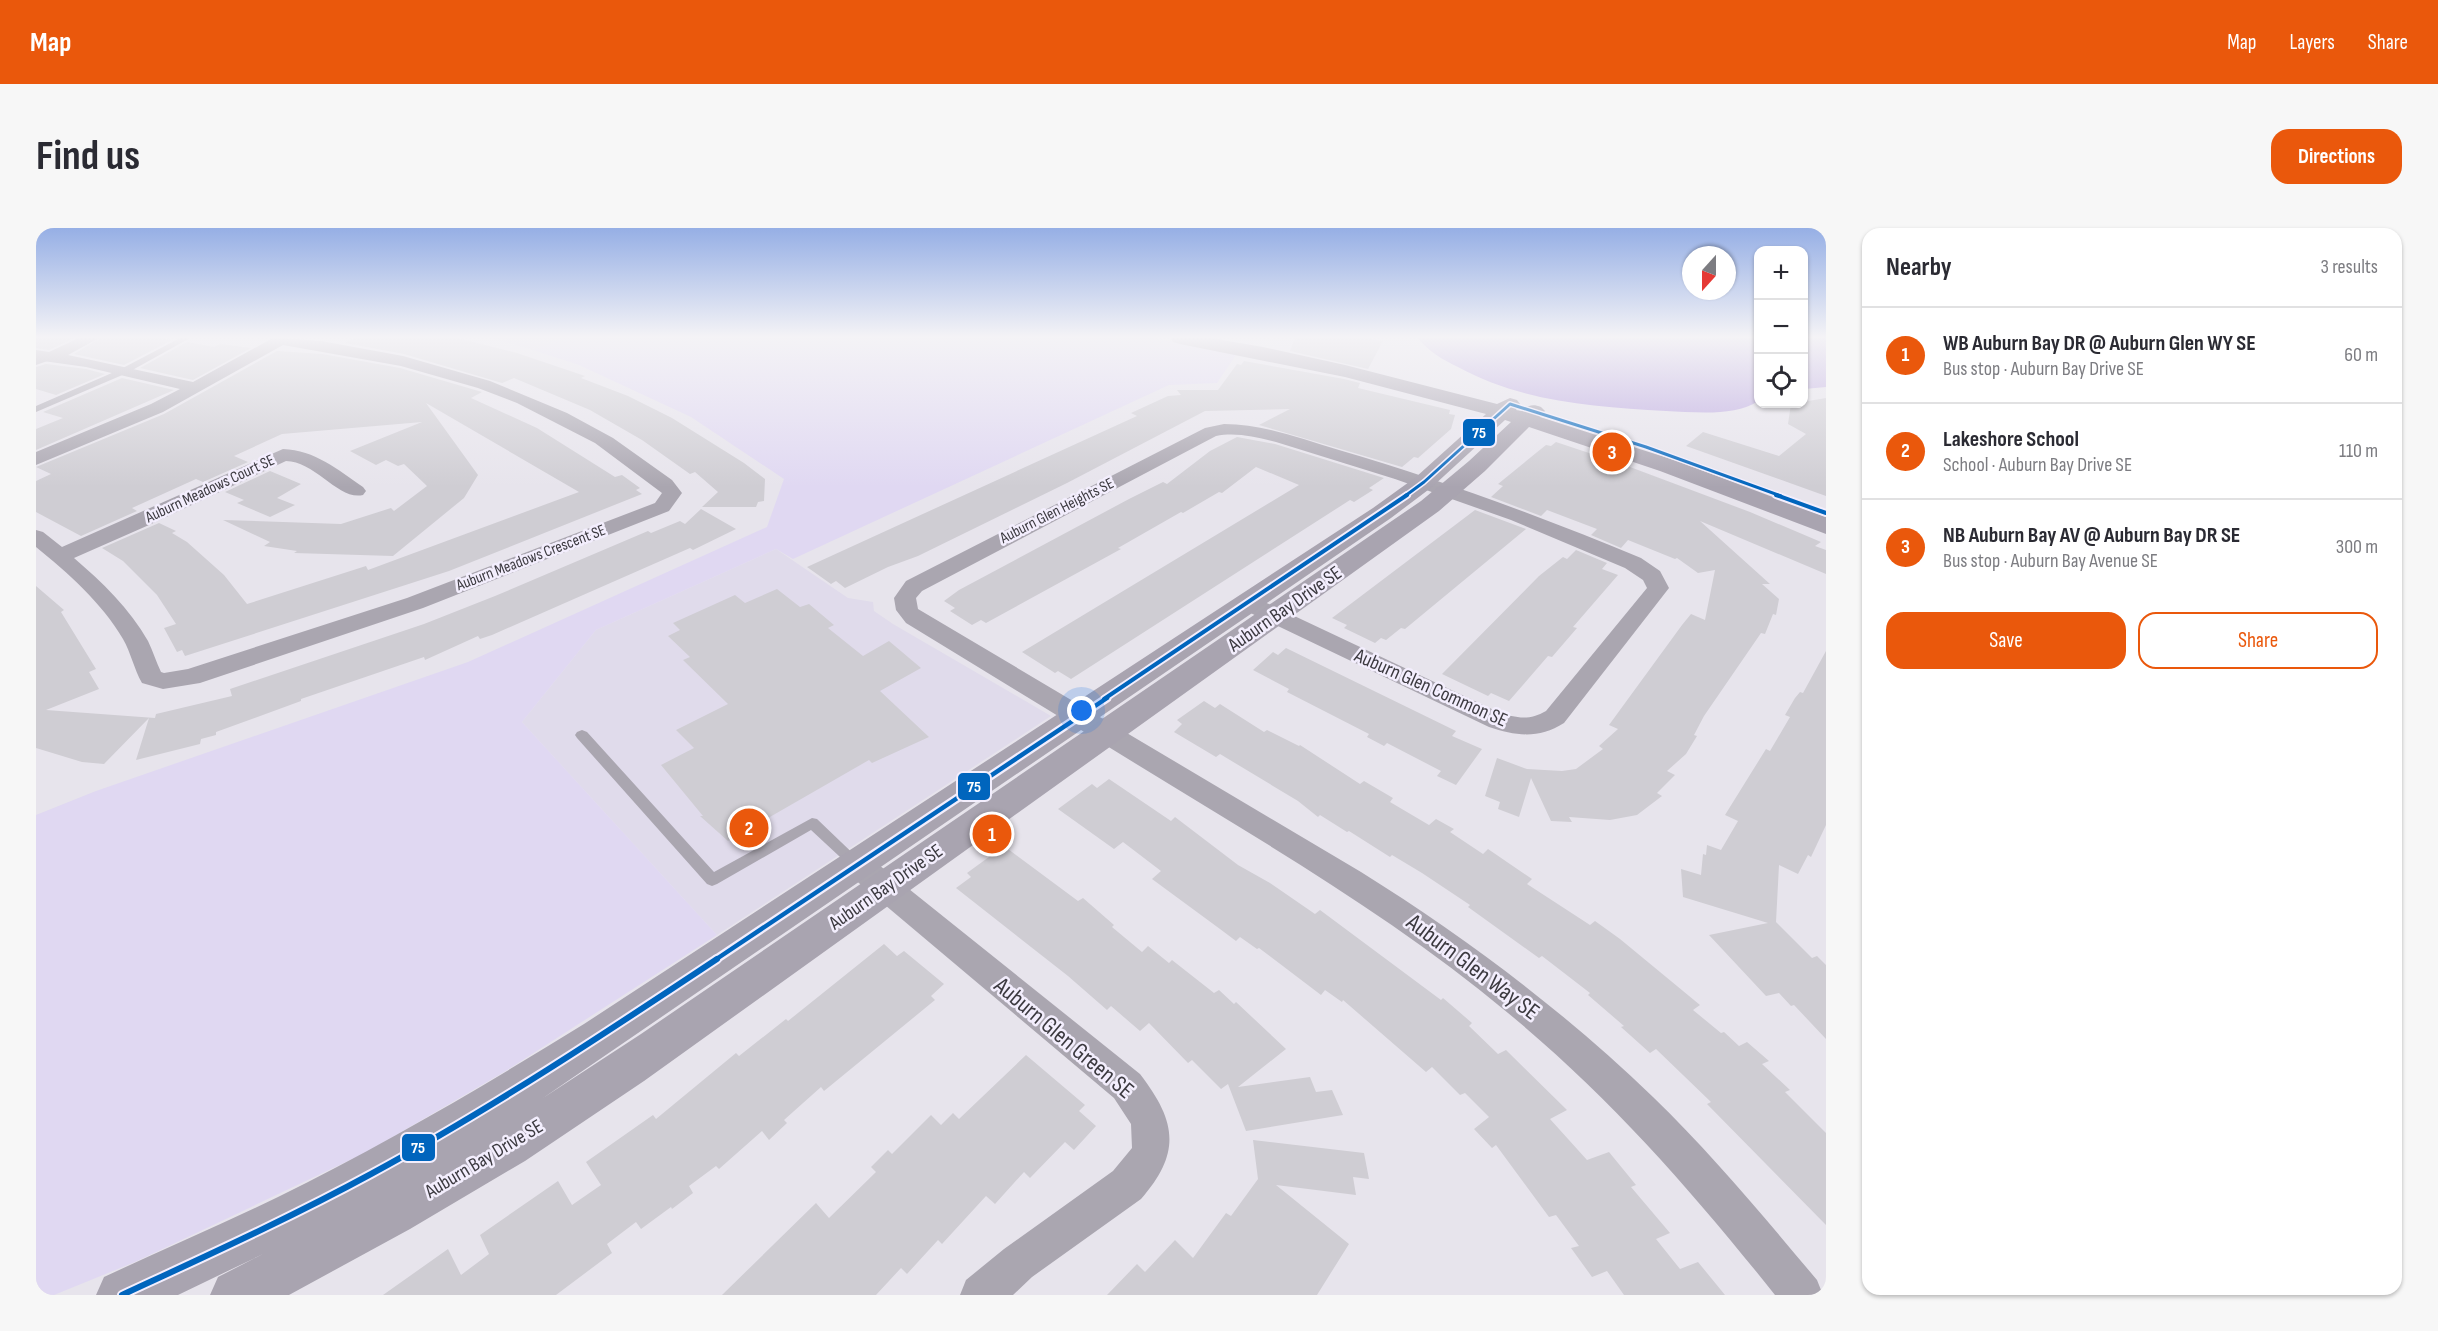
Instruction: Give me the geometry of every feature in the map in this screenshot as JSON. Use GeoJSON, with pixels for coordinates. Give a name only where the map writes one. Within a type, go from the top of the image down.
{"type":"FeatureCollection","features":[{"type":"Feature","properties":{"kind":"street"},"geometry":{"type":"LineString","coordinates":[[36,459],[121,424],[193,388]]}},
{"type":"Feature","properties":{"kind":"street","name":"Auburn Meadows Crescent SE"},"geometry":{"type":"LineString","coordinates":[[36,536],[60,556],[118,615],[137,643],[151,677],[159,681],[171,681],[223,667],[415,603],[662,507],[672,494],[669,486],[636,465],[599,436],[523,400],[491,388]]}},
{"type":"Feature","properties":{"kind":"street"},"geometry":{"type":"LineString","coordinates":[[1417,388],[1518,412],[1826,526]]}},
{"type":"Feature","properties":{"kind":"street"},"geometry":{"type":"LineString","coordinates":[[1437,388],[1646,447],[1826,513]]}},
{"type":"Feature","properties":{"kind":"street","name":"Auburn Bay Drive SE"},"geometry":{"type":"LineString","coordinates":[[1093,725],[1248,603],[1424,482],[1518,412]]}},
{"type":"Feature","properties":{"kind":"street","name":"Auburn Bay Drive SE"},"geometry":{"type":"LineString","coordinates":[[236,1295],[382,1219],[547,1122],[871,877],[1093,725],[1275,616],[1450,490],[1518,412]]}},
{"type":"Feature","properties":{"kind":"street","name":"Auburn Glen Heights SE"},"geometry":{"type":"LineString","coordinates":[[1093,725],[914,618],[906,611],[903,601],[906,593],[914,586],[975,554],[1217,430],[1251,431],[1424,482]]}},
{"type":"Feature","properties":{"kind":"street","name":"Auburn Meadows Court SE"},"geometry":{"type":"LineString","coordinates":[[60,556],[284,455],[294,454],[306,459],[356,492]]}},
{"type":"Feature","properties":{"kind":"street","name":"Auburn Glen Common SE"},"geometry":{"type":"LineString","coordinates":[[1248,603],[1489,718],[1528,728],[1543,725],[1555,717],[1656,592],[1657,582],[1645,570],[1633,563],[1450,490],[1424,482]]}},
{"type":"Feature","properties":{"kind":"street","name":"Auburn Glen Way SE"},"geometry":{"type":"LineString","coordinates":[[1093,725],[1406,916],[1537,1014],[1617,1086],[1680,1151],[1802,1295]]}},
{"type":"Feature","properties":{"kind":"street","name":"Auburn Bay Drive SE"},"geometry":{"type":"LineString","coordinates":[[147,1290],[423,1146],[599,1038],[871,877]]}},
{"type":"Feature","properties":{"kind":"street","name":"Auburn Glen Green SE"},"geometry":{"type":"LineString","coordinates":[[871,877],[1127,1086],[1142,1104],[1149,1120],[1153,1146],[1141,1172],[1127,1185],[1018,1263],[981,1295]]}},
{"type":"Feature","properties":{"kind":"lane"},"geometry":{"type":"LineString","coordinates":[[36,410],[86,388]]}},
{"type":"Feature","properties":{"kind":"lane"},"geometry":{"type":"LineString","coordinates":[[582,735],[712,880],[812,823],[871,877]]}},
{"type":"Feature","properties":{"kind":"shaded area"},"geometry":{"type":"Polygon","coordinates":[[[628,388],[1163,388],[793,559],[776,549],[596,630],[522,722],[717,935],[504,1072],[367,1152],[135,1262],[54,1295],[36,1295],[36,815],[96,791],[468,662],[767,527],[784,479],[691,417],[628,388]]]}},
{"type":"Feature","properties":{"kind":"shaded area"},"geometry":{"type":"Polygon","coordinates":[[[1506,388],[1754,388],[1754,403],[1726,411],[1666,411],[1585,405],[1506,388]]]}},
{"type":"Feature","properties":{"kind":"shaded area"},"geometry":{"type":"Polygon","coordinates":[[[776,549],[848,598],[873,602],[874,611],[893,624],[1051,716],[717,935],[522,722],[596,630],[776,549]]]}},
{"type":"Feature","properties":{"kind":"building"},"geometry":{"type":"Polygon","coordinates":[[[36,388],[73,388],[56,395],[36,388]]]}},
{"type":"Feature","properties":{"kind":"building"},"geometry":{"type":"Polygon","coordinates":[[[99,388],[164,388],[174,390],[36,450],[36,429],[63,418],[43,412],[99,388]]]}},
{"type":"Feature","properties":{"kind":"building"},"geometry":{"type":"Polygon","coordinates":[[[211,388],[468,388],[482,392],[471,398],[537,428],[615,477],[622,475],[640,488],[636,490],[642,494],[449,571],[185,656],[182,650],[177,652],[164,628],[176,624],[157,595],[123,561],[102,548],[159,523],[176,531],[172,533],[187,542],[224,575],[247,604],[366,566],[368,570],[579,492],[426,403],[478,475],[464,498],[393,556],[294,553],[297,551],[264,546],[270,542],[223,520],[341,524],[391,508],[394,511],[427,486],[404,464],[398,466],[386,460],[376,465],[350,451],[422,422],[282,434],[234,456],[248,462],[203,482],[196,479],[132,508],[137,511],[81,536],[36,512],[36,481],[51,474],[36,467],[164,414],[211,388]]]}},
{"type":"Feature","properties":{"kind":"building"},"geometry":{"type":"Polygon","coordinates":[[[537,388],[607,388],[628,396],[672,418],[744,463],[765,479],[764,501],[758,502],[756,507],[702,507],[718,492],[695,472],[690,474],[642,440],[590,410],[537,388]]]}},
{"type":"Feature","properties":{"kind":"building"},"geometry":{"type":"Polygon","coordinates":[[[1220,388],[1358,388],[1450,410],[1449,414],[1455,415],[1451,429],[1418,458],[1414,457],[1402,467],[1259,425],[1290,409],[1205,411],[1067,483],[918,556],[888,567],[845,588],[836,581],[831,584],[807,567],[1137,416],[1131,413],[1168,396],[1181,395],[1177,390],[1218,390],[1220,388]]]}},
{"type":"Feature","properties":{"kind":"building"},"geometry":{"type":"Polygon","coordinates":[[[1826,398],[1826,496],[1686,446],[1703,432],[1779,456],[1806,434],[1788,424],[1790,408],[1808,408],[1808,401],[1826,398]]]}},
{"type":"Feature","properties":{"kind":"building"},"geometry":{"type":"Polygon","coordinates":[[[1237,437],[1275,444],[1384,478],[1369,488],[1373,490],[1354,502],[1350,500],[1071,679],[1058,671],[1055,673],[1022,652],[1299,485],[1256,467],[1222,493],[1219,492],[1183,513],[1181,512],[1118,548],[1121,549],[986,623],[981,620],[972,625],[950,611],[955,608],[944,601],[959,590],[1129,499],[1163,482],[1167,484],[1210,451],[1237,437]]]}},
{"type":"Feature","properties":{"kind":"building"},"geometry":{"type":"Polygon","coordinates":[[[1556,442],[1750,512],[1821,542],[1815,546],[1826,550],[1826,574],[1700,521],[1770,584],[1762,584],[1779,599],[1776,615],[1773,614],[1765,634],[1761,633],[1704,716],[1694,735],[1697,736],[1686,754],[1667,771],[1675,775],[1657,793],[1662,796],[1637,815],[1610,820],[1569,817],[1572,822],[1551,821],[1531,778],[1519,817],[1498,809],[1500,802],[1485,796],[1497,758],[1527,769],[1562,771],[1576,769],[1603,749],[1599,746],[1618,729],[1609,725],[1682,625],[1691,614],[1705,620],[1715,570],[1698,573],[1677,558],[1628,540],[1621,548],[1591,535],[1597,529],[1547,510],[1541,516],[1491,497],[1503,486],[1498,484],[1546,445],[1551,446],[1556,442]]]}},
{"type":"Feature","properties":{"kind":"building"},"geometry":{"type":"Polygon","coordinates":[[[270,471],[301,484],[277,498],[295,505],[270,517],[237,503],[244,500],[225,492],[270,471]]]}},
{"type":"Feature","properties":{"kind":"building"},"geometry":{"type":"Polygon","coordinates":[[[701,509],[736,529],[693,550],[690,548],[492,635],[480,639],[478,636],[425,660],[424,657],[301,699],[301,701],[216,732],[216,735],[201,739],[200,744],[136,760],[149,718],[104,764],[82,762],[36,748],[36,586],[64,610],[61,612],[96,669],[89,672],[99,689],[46,710],[155,718],[156,714],[232,696],[230,689],[424,624],[648,531],[651,533],[680,521],[685,524],[701,509]]]}},
{"type":"Feature","properties":{"kind":"building"},"geometry":{"type":"Polygon","coordinates":[[[1475,510],[1526,529],[1405,629],[1401,628],[1386,640],[1381,638],[1375,643],[1344,628],[1347,625],[1332,618],[1475,510]]]}},
{"type":"Feature","properties":{"kind":"building"},"geometry":{"type":"Polygon","coordinates":[[[1576,550],[1607,563],[1602,569],[1618,575],[1573,627],[1577,628],[1552,657],[1548,656],[1509,701],[1491,693],[1488,696],[1442,674],[1539,576],[1563,557],[1567,559],[1576,550]]]}},
{"type":"Feature","properties":{"kind":"building"},"geometry":{"type":"Polygon","coordinates":[[[777,589],[800,607],[809,604],[834,625],[828,628],[863,656],[889,641],[921,668],[880,691],[929,737],[872,763],[869,760],[728,841],[700,816],[703,816],[661,765],[694,748],[676,730],[728,704],[683,660],[690,657],[668,636],[680,630],[673,623],[735,595],[745,603],[777,589]]]}},
{"type":"Feature","properties":{"kind":"building"},"geometry":{"type":"Polygon","coordinates":[[[1286,648],[1456,731],[1452,736],[1482,749],[1456,785],[1437,776],[1441,771],[1387,743],[1384,746],[1367,737],[1369,734],[1287,692],[1289,689],[1253,670],[1273,652],[1278,655],[1286,648]]]}},
{"type":"Feature","properties":{"kind":"building"},"geometry":{"type":"Polygon","coordinates":[[[1826,651],[1826,825],[1811,857],[1808,855],[1798,874],[1779,865],[1776,922],[1812,958],[1817,956],[1826,965],[1826,1039],[1794,1005],[1791,1006],[1779,993],[1766,996],[1709,935],[1768,923],[1683,897],[1681,869],[1701,875],[1703,854],[1706,855],[1707,845],[1721,850],[1738,821],[1725,815],[1766,749],[1770,751],[1790,717],[1785,715],[1795,698],[1800,692],[1803,693],[1826,651]]]}},
{"type":"Feature","properties":{"kind":"building"},"geometry":{"type":"Polygon","coordinates":[[[1204,701],[1215,708],[1220,704],[1264,732],[1267,730],[1300,745],[1360,784],[1364,781],[1393,798],[1390,802],[1429,825],[1436,819],[1454,829],[1450,832],[1483,854],[1488,849],[1532,879],[1527,884],[1590,925],[1595,921],[1620,939],[1700,1005],[1693,1010],[1721,1033],[1724,1032],[1739,1046],[1747,1042],[1769,1061],[1762,1064],[1790,1090],[1785,1092],[1826,1133],[1826,1225],[1707,1104],[1711,1102],[1656,1049],[1650,1053],[1621,1027],[1624,1026],[1588,995],[1590,993],[1542,956],[1539,958],[1468,907],[1470,905],[1422,873],[1392,855],[1390,857],[1320,815],[1318,817],[1298,801],[1220,754],[1216,757],[1174,732],[1182,724],[1177,720],[1204,701]]]}},
{"type":"Feature","properties":{"kind":"building"},"geometry":{"type":"Polygon","coordinates":[[[1109,779],[1171,821],[1175,817],[1238,865],[1270,883],[1315,914],[1320,910],[1441,1000],[1443,998],[1472,1023],[1469,1026],[1498,1054],[1506,1050],[1567,1110],[1550,1119],[1587,1160],[1609,1152],[1636,1185],[1631,1187],[1670,1233],[1656,1239],[1680,1269],[1698,1262],[1725,1295],[1624,1295],[1607,1271],[1592,1277],[1571,1248],[1579,1246],[1556,1215],[1549,1217],[1496,1145],[1492,1148],[1474,1129],[1489,1117],[1465,1093],[1460,1095],[1432,1067],[1426,1072],[1343,1000],[1342,1002],[1325,990],[1321,995],[1259,948],[1257,949],[1240,937],[1236,941],[1152,879],[1161,871],[1123,842],[1114,849],[1058,809],[1092,784],[1097,788],[1109,779]]]}},
{"type":"Feature","properties":{"kind":"building"},"geometry":{"type":"Polygon","coordinates":[[[1004,846],[1078,901],[1083,898],[1114,925],[1112,927],[1142,952],[1148,946],[1169,963],[1172,960],[1214,993],[1219,990],[1234,1004],[1236,1002],[1286,1049],[1238,1087],[1310,1077],[1316,1092],[1332,1090],[1343,1115],[1246,1131],[1228,1084],[1221,1089],[1192,1060],[1188,1063],[1149,1023],[1140,1031],[1111,1006],[1107,1010],[1068,976],[956,888],[971,877],[967,873],[1004,846]]]}},
{"type":"Feature","properties":{"kind":"building"},"geometry":{"type":"Polygon","coordinates":[[[884,944],[897,956],[904,951],[944,984],[931,996],[935,1000],[824,1091],[821,1087],[784,1120],[787,1123],[769,1140],[762,1131],[719,1169],[716,1166],[689,1186],[693,1193],[672,1209],[671,1207],[641,1229],[636,1222],[607,1244],[612,1253],[556,1295],[383,1295],[448,1249],[461,1275],[489,1254],[480,1235],[558,1181],[572,1205],[601,1185],[586,1162],[653,1115],[656,1119],[736,1053],[739,1056],[786,1019],[788,1021],[884,944]]]}},
{"type":"Feature","properties":{"kind":"building"},"geometry":{"type":"Polygon","coordinates":[[[1026,1055],[1085,1105],[1079,1111],[1096,1126],[1074,1150],[1065,1142],[1030,1178],[1024,1172],[995,1204],[986,1196],[942,1244],[938,1240],[907,1274],[901,1268],[876,1295],[722,1295],[816,1203],[829,1218],[876,1172],[871,1167],[888,1150],[892,1154],[931,1115],[941,1125],[953,1113],[959,1119],[1026,1055]]]}},
{"type":"Feature","properties":{"kind":"building"},"geometry":{"type":"Polygon","coordinates":[[[1253,1140],[1364,1153],[1369,1179],[1353,1177],[1356,1195],[1276,1185],[1349,1244],[1317,1295],[1107,1295],[1137,1264],[1145,1272],[1175,1240],[1193,1258],[1226,1213],[1231,1216],[1258,1179],[1253,1140]]]}},
{"type":"Feature","properties":{"kind":"transit line","name":"75"},"geometry":{"type":"LineString","coordinates":[[122,1295],[295,1214],[373,1173],[487,1107],[599,1038],[1382,513],[1424,482],[1510,404],[1646,447],[1826,513]]}},
{"type":"Feature","properties":{"kind":"place","name":"NB Auburn Bay AV @ Auburn Bay DR SE"},"geometry":{"type":"Point","coordinates":[1612,452]}},
{"type":"Feature","properties":{"kind":"place","name":"Lakeshore School"},"geometry":{"type":"Point","coordinates":[749,828]}},
{"type":"Feature","properties":{"kind":"place","name":"WB Auburn Bay DR @ Auburn Glen WY SE"},"geometry":{"type":"Point","coordinates":[992,834]}}]}
